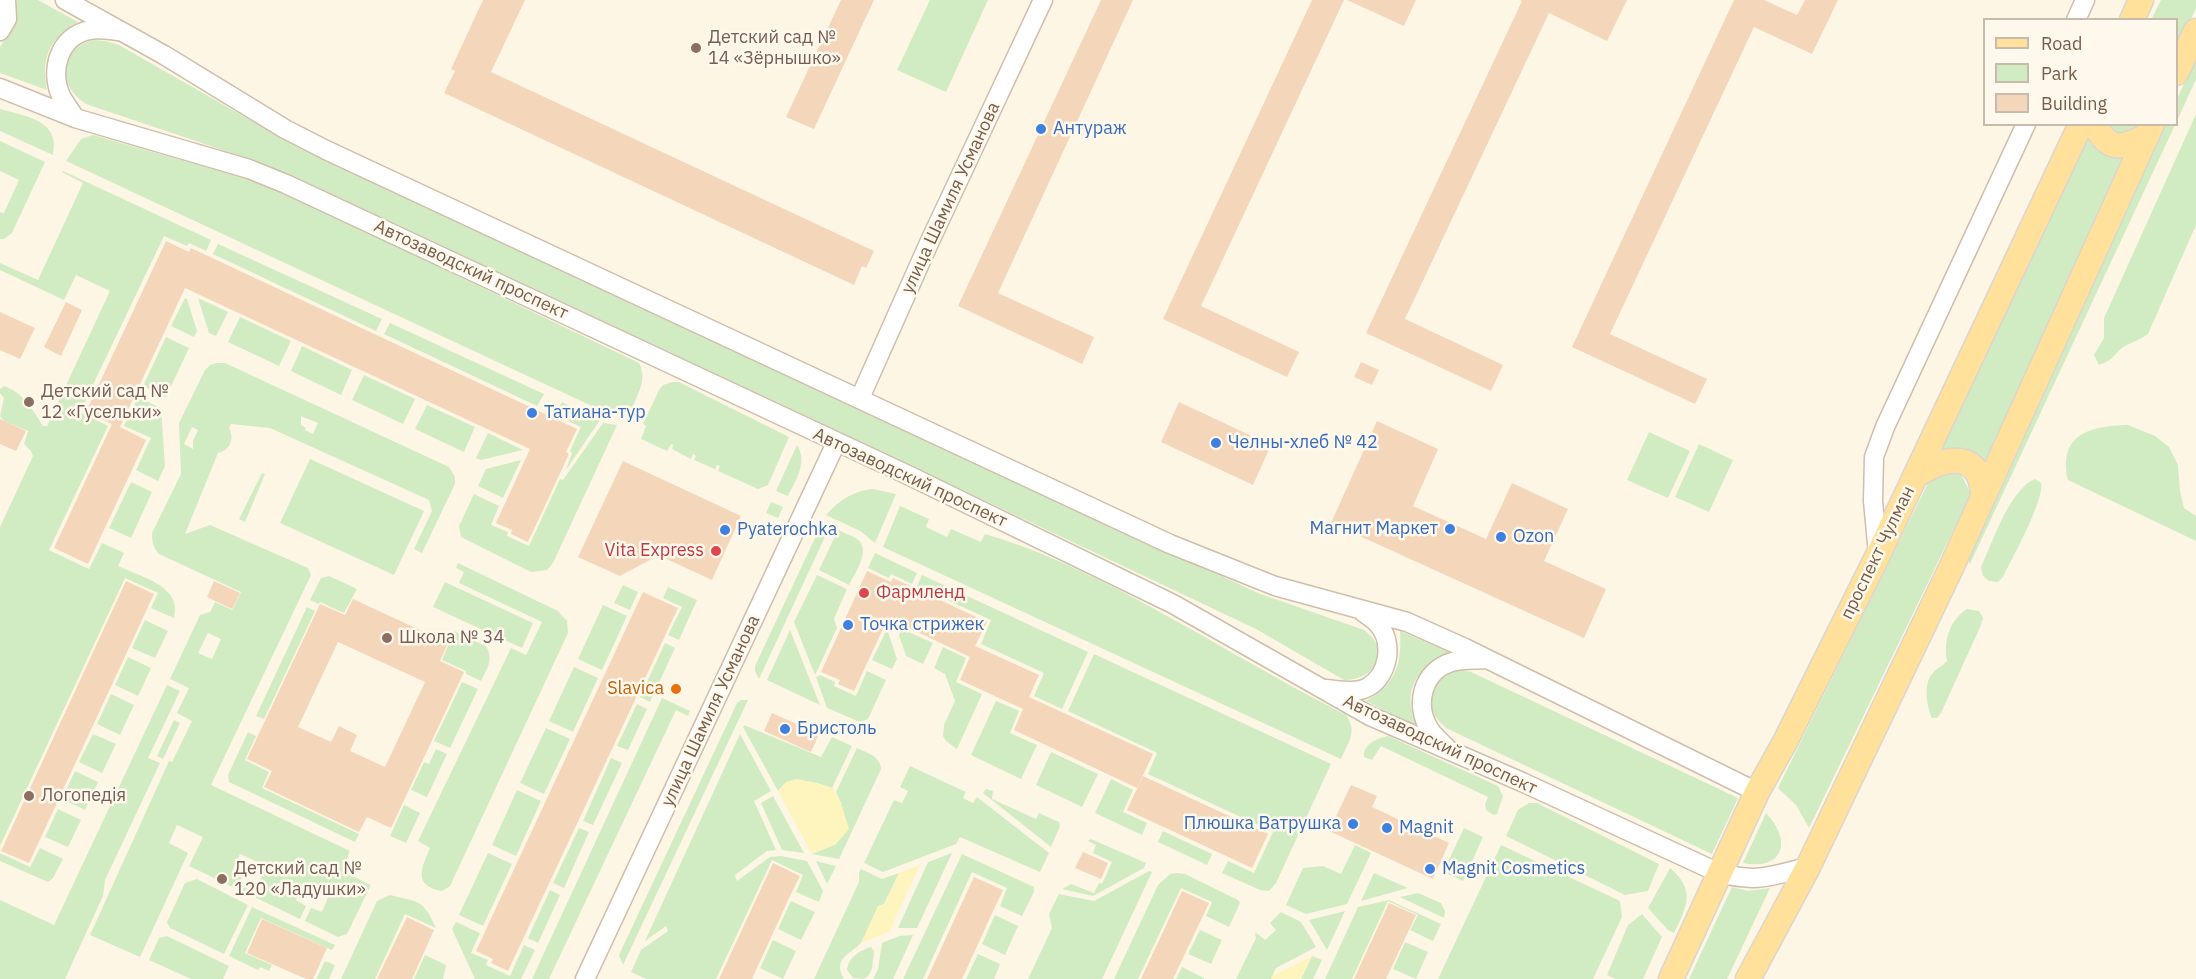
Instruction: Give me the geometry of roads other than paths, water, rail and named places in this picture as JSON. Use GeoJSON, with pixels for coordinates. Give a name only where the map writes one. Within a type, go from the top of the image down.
{"type":"FeatureCollection","features":[{"type":"Feature","properties":{"kind":"main road"},"geometry":{"type":"LineString","coordinates":[[2133,18],[2141,0]]}},
{"type":"Feature","properties":{"kind":"main road"},"geometry":{"type":"LineString","coordinates":[[2178,69],[2196,31]]}},
{"type":"Feature","properties":{"kind":"main road","name":"проспект Чулман"},"geometry":{"type":"LineString","coordinates":[[1671,979],[1757,792],[1878,555],[2080,126]]}},
{"type":"Feature","properties":{"kind":"main road"},"geometry":{"type":"LineString","coordinates":[[2096,126],[2103,139],[2114,146],[2128,146],[2150,130]]}},
{"type":"Feature","properties":{"kind":"main road"},"geometry":{"type":"LineString","coordinates":[[1748,979],[1808,867],[1983,497],[2150,130]]}},
{"type":"Feature","properties":{"kind":"main road"},"geometry":{"type":"LineString","coordinates":[[1915,476],[1938,463],[1957,459],[1972,465],[1978,472],[1983,497]]}},
{"type":"Feature","properties":{"kind":"street"},"geometry":{"type":"LineString","coordinates":[[0,32],[7,19],[6,0]]}},
{"type":"Feature","properties":{"kind":"street"},"geometry":{"type":"LineString","coordinates":[[65,0],[285,129],[1170,544],[1275,586],[1407,622],[1757,792]]}},
{"type":"Feature","properties":{"kind":"street","name":"улица Шамиля Усманова"},"geometry":{"type":"LineString","coordinates":[[860,398],[1044,0]]}},
{"type":"Feature","properties":{"kind":"street"},"geometry":{"type":"LineString","coordinates":[[2077,18],[2085,0]]}},
{"type":"Feature","properties":{"kind":"street"},"geometry":{"type":"LineString","coordinates":[[75,117],[62,97],[57,81],[55,64],[61,49],[73,38],[88,30],[123,32]]}},
{"type":"Feature","properties":{"kind":"street","name":"Автозаводский проспект"},"geometry":{"type":"LineString","coordinates":[[0,88],[75,117],[249,169],[286,183],[910,476],[1173,604],[1370,716],[1522,782],[1719,873],[1754,879],[1778,876],[1808,867]]}},
{"type":"Feature","properties":{"kind":"street"},"geometry":{"type":"LineString","coordinates":[[1878,555],[1873,501],[1874,458],[1885,427],[2025,126]]}},
{"type":"Feature","properties":{"kind":"street","name":"улица Шамиля Усманова"},"geometry":{"type":"LineString","coordinates":[[585,979],[836,443]]}},
{"type":"Feature","properties":{"kind":"street"},"geometry":{"type":"LineString","coordinates":[[1320,688],[1354,691],[1368,687],[1385,667],[1388,652],[1386,638],[1378,624],[1359,609]]}},
{"type":"Feature","properties":{"kind":"street"},"geometry":{"type":"LineString","coordinates":[[1450,751],[1431,732],[1424,718],[1421,705],[1422,692],[1428,679],[1439,669],[1453,662],[1487,659]]}},
{"type":"Feature","properties":{"kind":"place","name":"Детский сад № 14 «Зёрнышко»"},"geometry":{"type":"Point","coordinates":[696,48]}},
{"type":"Feature","properties":{"kind":"place","name":"Антураж"},"geometry":{"type":"Point","coordinates":[1041,129]}},
{"type":"Feature","properties":{"kind":"place","name":"Детский сад № 12 «Гусельки»"},"geometry":{"type":"Point","coordinates":[29,402]}},
{"type":"Feature","properties":{"kind":"place","name":"Татиана-тур"},"geometry":{"type":"Point","coordinates":[532,413]}},
{"type":"Feature","properties":{"kind":"place","name":"Челны-хлеб № 42"},"geometry":{"type":"Point","coordinates":[1216,443]}},
{"type":"Feature","properties":{"kind":"place","name":"Магнит Маркет"},"geometry":{"type":"Point","coordinates":[1450,529]}},
{"type":"Feature","properties":{"kind":"place","name":"Pyaterochka"},"geometry":{"type":"Point","coordinates":[725,530]}},
{"type":"Feature","properties":{"kind":"place","name":"Ozon"},"geometry":{"type":"Point","coordinates":[1501,537]}},
{"type":"Feature","properties":{"kind":"place","name":"Vita Express"},"geometry":{"type":"Point","coordinates":[716,551]}},
{"type":"Feature","properties":{"kind":"place","name":"Фармленд"},"geometry":{"type":"Point","coordinates":[864,593]}},
{"type":"Feature","properties":{"kind":"place","name":"Точка стрижек"},"geometry":{"type":"Point","coordinates":[848,625]}},
{"type":"Feature","properties":{"kind":"place","name":"Школа № 34"},"geometry":{"type":"Point","coordinates":[387,638]}},
{"type":"Feature","properties":{"kind":"place","name":"Slavica"},"geometry":{"type":"Point","coordinates":[676,689]}},
{"type":"Feature","properties":{"kind":"place","name":"Бристоль"},"geometry":{"type":"Point","coordinates":[785,729]}},
{"type":"Feature","properties":{"kind":"place","name":"Логопедiя"},"geometry":{"type":"Point","coordinates":[29,796]}},
{"type":"Feature","properties":{"kind":"place","name":"Плюшка Ватрушка"},"geometry":{"type":"Point","coordinates":[1353,824]}},
{"type":"Feature","properties":{"kind":"place","name":"Magnit"},"geometry":{"type":"Point","coordinates":[1387,828]}},
{"type":"Feature","properties":{"kind":"place","name":"Magnit Cosmetics"},"geometry":{"type":"Point","coordinates":[1430,869]}},
{"type":"Feature","properties":{"kind":"place","name":"Детский сад № 120 «Ладушки»"},"geometry":{"type":"Point","coordinates":[222,879]}}]}
